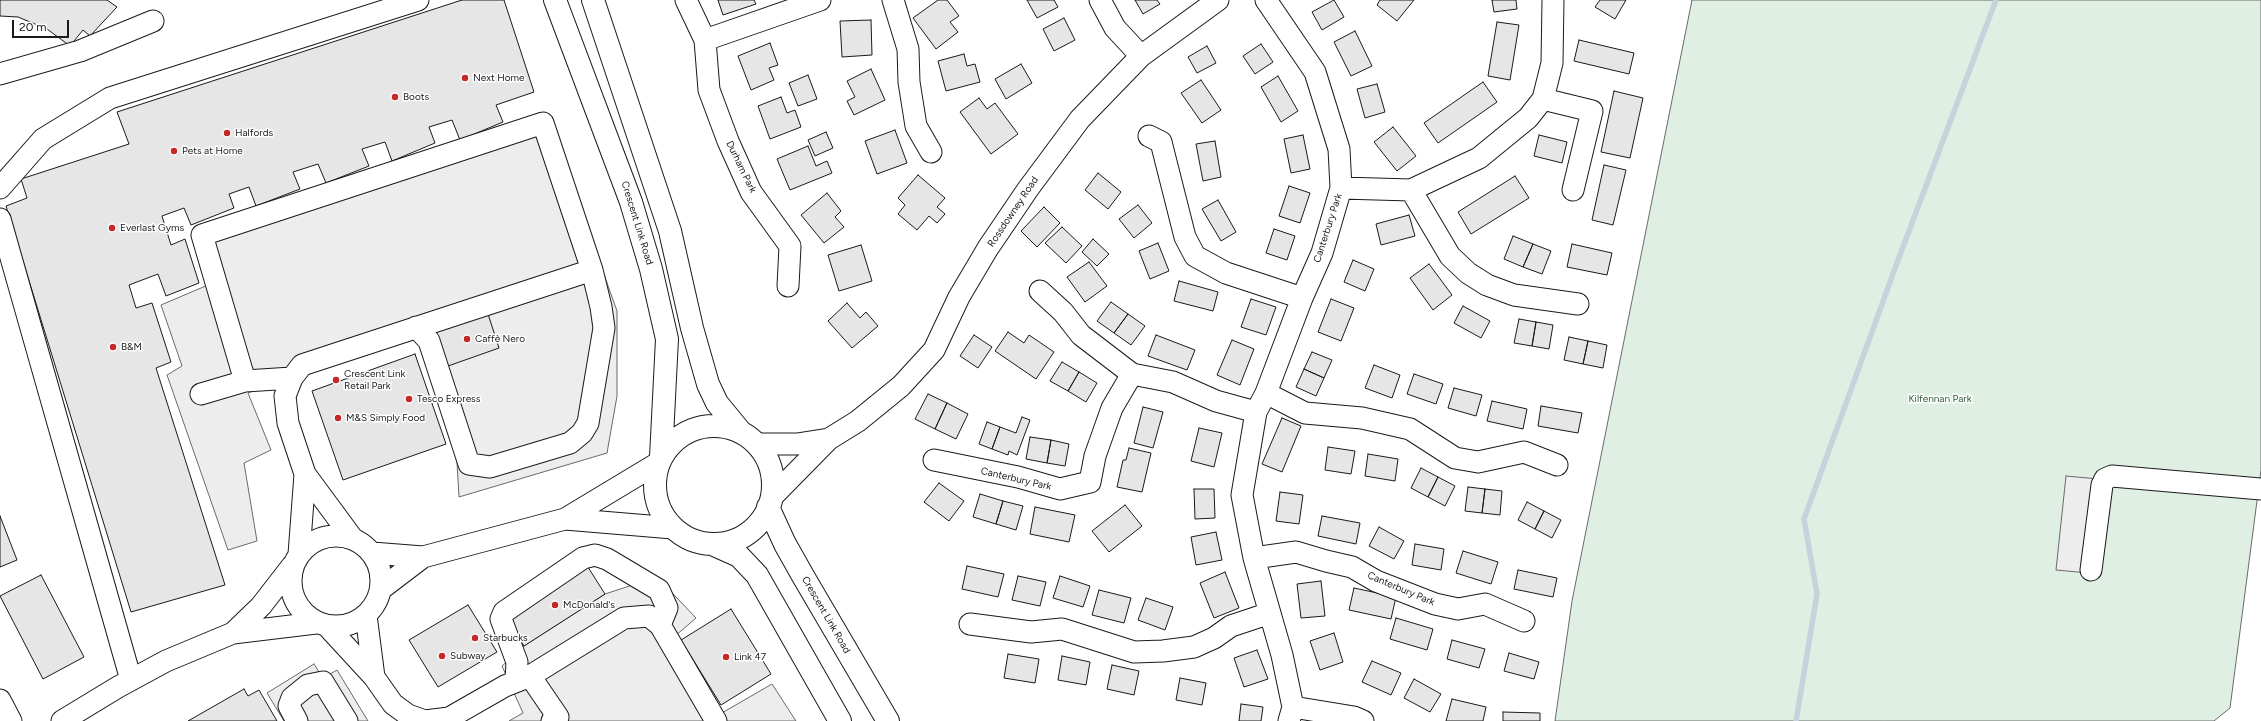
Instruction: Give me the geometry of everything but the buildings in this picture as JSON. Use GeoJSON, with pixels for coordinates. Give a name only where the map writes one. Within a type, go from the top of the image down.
{"type":"FeatureCollection","features":[{"type":"Feature","properties":{"kind":"highway","name":"Crescent Link Road"},"geometry":{"type":"LineString","coordinates":[[555,0],[631,202],[651,269],[668,339],[660,460],[654,477],[656,500],[666,520],[673,528],[692,540],[712,544],[739,556],[757,576],[840,721]]}},
{"type":"Feature","properties":{"kind":"highway","name":"Crescent Link Road"},"geometry":{"type":"LineString","coordinates":[[594,0],[670,231],[692,328],[708,384],[717,403],[770,466],[773,483],[770,502],[755,527],[734,541],[712,544]]}},
{"type":"Feature","properties":{"kind":"highway","name":"Crescent Link Road"},"geometry":{"type":"LineString","coordinates":[[660,460],[674,441],[692,429],[716,425],[748,438]]}},
{"type":"Feature","properties":{"kind":"highway","name":"Crescent Link Road"},"geometry":{"type":"LineString","coordinates":[[770,502],[785,544],[888,721]]}},
{"type":"Feature","properties":{"kind":"street"},"geometry":{"type":"LineString","coordinates":[[0,188],[43,139],[110,98],[418,0]]}},
{"type":"Feature","properties":{"kind":"street","name":"Durham Park"},"geometry":{"type":"LineString","coordinates":[[686,0],[705,40],[709,90],[728,141],[751,192],[790,246],[788,286]]}},
{"type":"Feature","properties":{"kind":"street"},"geometry":{"type":"LineString","coordinates":[[705,40],[820,0]]}},
{"type":"Feature","properties":{"kind":"street"},"geometry":{"type":"LineString","coordinates":[[893,0],[908,49],[910,82],[916,126],[931,152]]}},
{"type":"Feature","properties":{"kind":"street"},"geometry":{"type":"LineString","coordinates":[[1100,0],[1115,28],[1142,56]]}},
{"type":"Feature","properties":{"kind":"street","name":"Rossdowney Road"},"geometry":{"type":"LineString","coordinates":[[770,502],[829,439],[858,421],[901,386],[934,350],[959,297],[1028,189],[1080,119],[1142,56],[1218,0]]}},
{"type":"Feature","properties":{"kind":"street","name":"Canterbury Park"},"geometry":{"type":"LineString","coordinates":[[1266,0],[1315,72],[1339,149],[1341,188],[1322,253],[1302,298],[1266,393],[1256,412],[1242,495],[1254,558],[1282,655],[1291,714],[1354,717],[1364,721]]}},
{"type":"Feature","properties":{"kind":"street"},"geometry":{"type":"LineString","coordinates":[[1341,188],[1411,190],[1479,158],[1528,118],[1543,99],[1552,63],[1553,0]]}},
{"type":"Feature","properties":{"kind":"street"},"geometry":{"type":"LineString","coordinates":[[0,74],[80,51],[153,21]]}},
{"type":"Feature","properties":{"kind":"street"},"geometry":{"type":"LineString","coordinates":[[1543,99],[1592,111],[1573,190]]}},
{"type":"Feature","properties":{"kind":"street"},"geometry":{"type":"LineString","coordinates":[[244,382],[202,234],[543,123],[592,270],[604,328],[588,423],[582,433],[570,443],[490,467],[469,464],[429,341],[416,327]]}},
{"type":"Feature","properties":{"kind":"street"},"geometry":{"type":"LineString","coordinates":[[1149,136],[1161,142],[1185,237],[1195,256],[1226,273],[1302,298]]}},
{"type":"Feature","properties":{"kind":"street"},"geometry":{"type":"LineString","coordinates":[[1411,190],[1450,256],[1468,273],[1487,285],[1514,295],[1578,304]]}},
{"type":"Feature","properties":{"kind":"street"},"geometry":{"type":"LineString","coordinates":[[0,219],[131,680]]}},
{"type":"Feature","properties":{"kind":"street"},"geometry":{"type":"LineString","coordinates":[[62,721],[83,716],[131,680],[166,661],[233,633],[322,625],[341,627],[355,623],[366,615],[376,603],[381,589],[378,564],[372,553],[353,539],[305,474],[288,423],[285,396],[292,378],[302,365],[592,270]]}},
{"type":"Feature","properties":{"kind":"street"},"geometry":{"type":"LineString","coordinates":[[1040,291],[1063,312],[1081,335],[1132,374],[1173,382],[1216,401],[1256,412]]}},
{"type":"Feature","properties":{"kind":"street","name":"Canterbury Park"},"geometry":{"type":"LineString","coordinates":[[934,460],[1018,477],[1060,489],[1090,482],[1095,456],[1112,408],[1132,374]]}},
{"type":"Feature","properties":{"kind":"street"},"geometry":{"type":"LineString","coordinates":[[201,394],[244,382],[292,378]]}},
{"type":"Feature","properties":{"kind":"street"},"geometry":{"type":"LineString","coordinates":[[1266,393],[1305,412],[1362,418],[1410,429],[1455,458],[1478,462],[1524,452],[1557,465]]}},
{"type":"Feature","properties":{"kind":"street","name":"Rossdowney Road"},"geometry":{"type":"LineString","coordinates":[[748,438],[797,444],[829,439]]}},
{"type":"Feature","properties":{"kind":"street"},"geometry":{"type":"LineString","coordinates":[[372,553],[423,557],[565,519],[660,460]]}},
{"type":"Feature","properties":{"kind":"street"},"geometry":{"type":"LineString","coordinates":[[305,474],[296,560],[290,581],[292,595],[298,607],[306,617],[322,625],[374,677],[393,704],[408,715],[425,720],[448,718],[523,679],[624,618],[649,616],[660,625],[716,721]]}},
{"type":"Feature","properties":{"kind":"street"},"geometry":{"type":"LineString","coordinates":[[2091,570],[2102,485],[2105,479],[2112,476],[2261,489]]}},
{"type":"Feature","properties":{"kind":"street"},"geometry":{"type":"LineString","coordinates":[[565,519],[673,528]]}},
{"type":"Feature","properties":{"kind":"street"},"geometry":{"type":"LineString","coordinates":[[233,633],[261,606],[310,544],[323,537],[338,536],[353,539]]}},
{"type":"Feature","properties":{"kind":"street","name":"Canterbury Park"},"geometry":{"type":"LineString","coordinates":[[1254,558],[1296,552],[1326,562],[1352,567],[1376,581],[1435,604],[1458,609],[1485,604],[1524,621]]}},
{"type":"Feature","properties":{"kind":"street"},"geometry":{"type":"LineString","coordinates":[[552,721],[558,717],[523,679],[501,619],[504,612],[584,558],[595,555],[606,559],[659,590],[667,608],[660,625]]}},
{"type":"Feature","properties":{"kind":"street"},"geometry":{"type":"LineString","coordinates":[[381,589],[423,557]]}},
{"type":"Feature","properties":{"kind":"street"},"geometry":{"type":"LineString","coordinates":[[970,624],[1031,632],[1062,630],[1134,652],[1156,652],[1194,647],[1214,638],[1231,626],[1270,613]]}},
{"type":"Feature","properties":{"kind":"street"},"geometry":{"type":"LineString","coordinates":[[366,615],[374,677]]}},
{"type":"Feature","properties":{"kind":"street"},"geometry":{"type":"LineString","coordinates":[[297,721],[289,706],[292,698],[308,685],[323,682],[347,721]]}},
{"type":"Feature","properties":{"kind":"street"},"geometry":{"type":"LineString","coordinates":[[0,700],[11,721]]}},
{"type":"Feature","properties":{"kind":"green space","name":"Kilfennan Park"},"geometry":{"type":"Polygon","coordinates":[[[1692,0],[2261,0],[2261,470],[2230,708],[2214,721],[1555,721],[1572,601],[1692,0]]]}},
{"type":"Feature","properties":{"kind":"shaded area"},"geometry":{"type":"Polygon","coordinates":[[[548,117],[617,311],[617,396],[607,453],[459,497],[456,445],[427,347],[406,330],[248,393],[271,450],[244,463],[257,541],[228,550],[167,375],[182,366],[161,305],[208,285],[193,234],[548,117]]]}},
{"type":"Feature","properties":{"kind":"shaded area"},"geometry":{"type":"Polygon","coordinates":[[[2066,476],[2109,480],[2100,574],[2056,570],[2066,476]]]}},
{"type":"Feature","properties":{"kind":"shaded area"},"geometry":{"type":"Polygon","coordinates":[[[657,577],[696,618],[674,637],[720,714],[772,684],[796,721],[509,721],[523,713],[502,666],[524,646],[605,594],[657,577]]]}},
{"type":"Feature","properties":{"kind":"shaded area"},"geometry":{"type":"Polygon","coordinates":[[[314,664],[323,678],[337,670],[368,721],[284,721],[267,693],[314,664]]]}},
{"type":"Feature","properties":{"kind":"waterway"},"geometry":{"type":"LineString","coordinates":[[1796,721],[1817,594],[1804,519],[1897,263],[1996,0]]}},
{"type":"Feature","properties":{"kind":"place","name":"Next Home"},"geometry":{"type":"Point","coordinates":[465,78]}},
{"type":"Feature","properties":{"kind":"place","name":"Boots"},"geometry":{"type":"Point","coordinates":[395,97]}},
{"type":"Feature","properties":{"kind":"place","name":"Halfords"},"geometry":{"type":"Point","coordinates":[227,133]}},
{"type":"Feature","properties":{"kind":"place","name":"Pets at Home"},"geometry":{"type":"Point","coordinates":[174,151]}},
{"type":"Feature","properties":{"kind":"place","name":"Everlast Gyms"},"geometry":{"type":"Point","coordinates":[112,228]}},
{"type":"Feature","properties":{"kind":"place","name":"Caffè Nero"},"geometry":{"type":"Point","coordinates":[467,339]}},
{"type":"Feature","properties":{"kind":"place","name":"B&M"},"geometry":{"type":"Point","coordinates":[113,347]}},
{"type":"Feature","properties":{"kind":"place","name":"Crescent Link Retail Park"},"geometry":{"type":"Point","coordinates":[336,380]}},
{"type":"Feature","properties":{"kind":"place","name":"Tesco Express"},"geometry":{"type":"Point","coordinates":[409,399]}},
{"type":"Feature","properties":{"kind":"place","name":"M&S Simply Food"},"geometry":{"type":"Point","coordinates":[338,418]}},
{"type":"Feature","properties":{"kind":"place","name":"McDonald's"},"geometry":{"type":"Point","coordinates":[555,605]}},
{"type":"Feature","properties":{"kind":"place","name":"Starbucks"},"geometry":{"type":"Point","coordinates":[475,638]}},
{"type":"Feature","properties":{"kind":"place","name":"Subway"},"geometry":{"type":"Point","coordinates":[442,656]}},
{"type":"Feature","properties":{"kind":"place","name":"Link 47"},"geometry":{"type":"Point","coordinates":[726,657]}}]}
